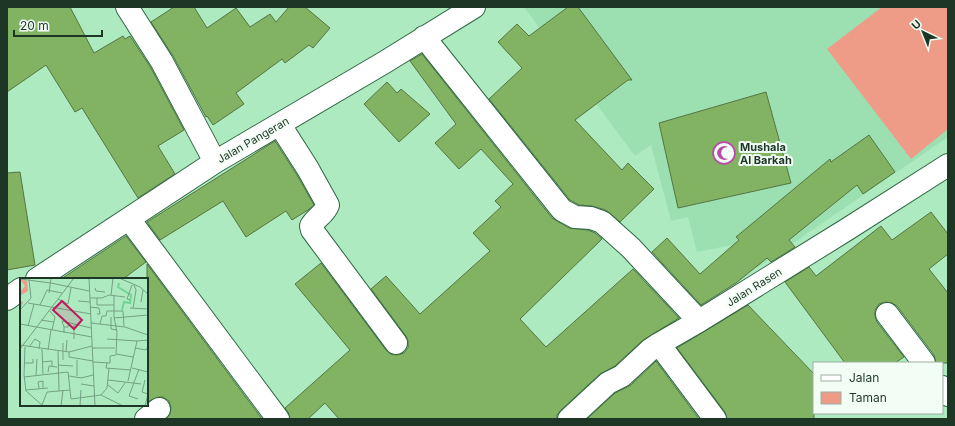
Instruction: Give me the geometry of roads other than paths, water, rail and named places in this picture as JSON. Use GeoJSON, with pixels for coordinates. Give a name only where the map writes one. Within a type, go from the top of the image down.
{"type":"FeatureCollection","features":[{"type":"Feature","properties":{"kind":"street"},"geometry":{"type":"LineString","coordinates":[[127,7],[162,62],[215,162]]}},
{"type":"Feature","properties":{"kind":"street","name":"Jalan Pangeran"},"geometry":{"type":"LineString","coordinates":[[39,278],[215,162],[474,7]]}},
{"type":"Feature","properties":{"kind":"street"},"geometry":{"type":"LineString","coordinates":[[424,37],[562,210],[575,217],[591,218],[602,222],[631,248],[699,322]]}},
{"type":"Feature","properties":{"kind":"street"},"geometry":{"type":"LineString","coordinates":[[280,124],[328,205],[326,210],[314,221],[311,226],[312,230],[396,343]]}},
{"type":"Feature","properties":{"kind":"street","name":"Jalan Rasen"},"geometry":{"type":"LineString","coordinates":[[569,419],[608,383],[622,376],[650,350],[699,322],[948,165]]}},
{"type":"Feature","properties":{"kind":"street"},"geometry":{"type":"LineString","coordinates":[[129,219],[278,419]]}},
{"type":"Feature","properties":{"kind":"street"},"geometry":{"type":"LineString","coordinates":[[7,298],[20,290]]}},
{"type":"Feature","properties":{"kind":"street"},"geometry":{"type":"LineString","coordinates":[[887,314],[923,362]]}},
{"type":"Feature","properties":{"kind":"street"},"geometry":{"type":"LineString","coordinates":[[659,344],[715,419]]}},
{"type":"Feature","properties":{"kind":"place","name":"Mushala Al Barkah"},"geometry":{"type":"Point","coordinates":[724,153]}}]}
